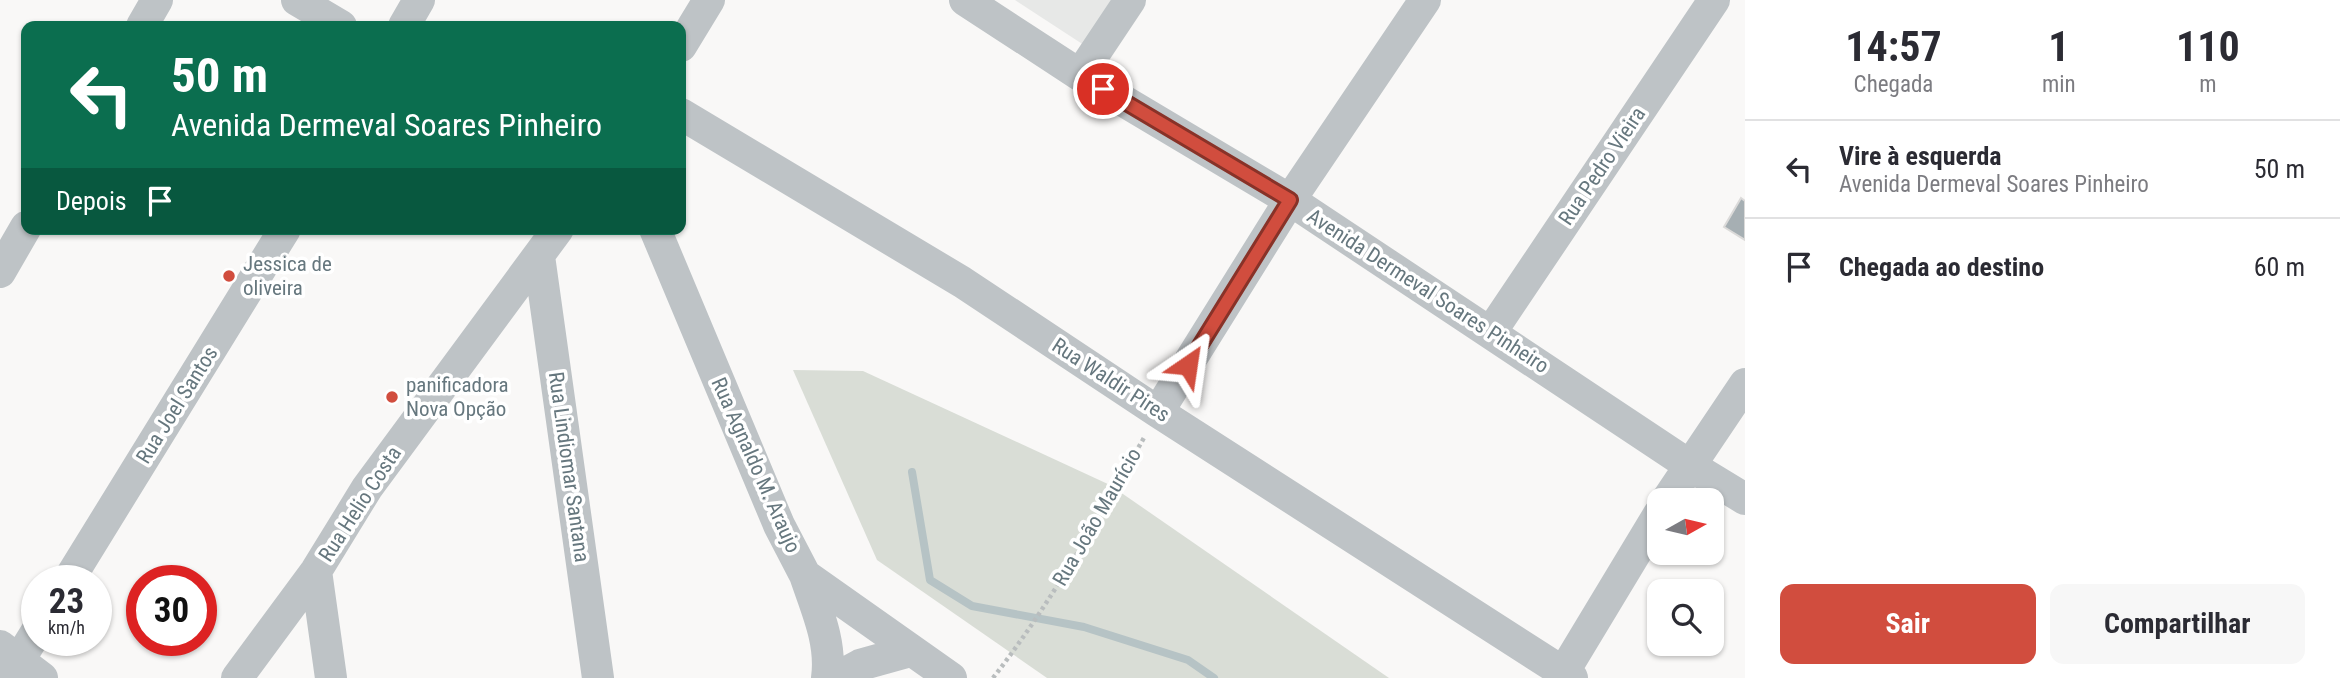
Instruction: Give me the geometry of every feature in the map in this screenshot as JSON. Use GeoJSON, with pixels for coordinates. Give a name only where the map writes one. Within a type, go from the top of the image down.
{"type":"FeatureCollection","features":[{"type":"Feature","properties":{"kind":"street"},"geometry":{"type":"LineString","coordinates":[[145,21],[157,0]]}},
{"type":"Feature","properties":{"kind":"street"},"geometry":{"type":"LineString","coordinates":[[297,0],[333,21]]}},
{"type":"Feature","properties":{"kind":"street"},"geometry":{"type":"LineString","coordinates":[[407,21],[419,0]]}},
{"type":"Feature","properties":{"kind":"street"},"geometry":{"type":"LineString","coordinates":[[686,38],[709,0]]}},
{"type":"Feature","properties":{"kind":"street","name":"Avenida Dermeval Soares Pinheiro"},"geometry":{"type":"LineString","coordinates":[[965,0],[1080,75],[1290,200],[1689,465],[1745,499]]}},
{"type":"Feature","properties":{"kind":"street"},"geometry":{"type":"LineString","coordinates":[[1080,75],[1130,0]]}},
{"type":"Feature","properties":{"kind":"street"},"geometry":{"type":"LineString","coordinates":[[1158,412],[1290,200],[1425,0]]}},
{"type":"Feature","properties":{"kind":"street","name":"Rua Pedro Vieira"},"geometry":{"type":"LineString","coordinates":[[1491,332],[1714,0]]}},
{"type":"Feature","properties":{"kind":"street","name":"Rua Waldir Pires"},"geometry":{"type":"LineString","coordinates":[[686,117],[962,282],[1564,676]]}},
{"type":"Feature","properties":{"kind":"street"},"geometry":{"type":"LineString","coordinates":[[0,272],[21,235]]}},
{"type":"Feature","properties":{"kind":"street","name":"Rua Joel Santos"},"geometry":{"type":"LineString","coordinates":[[78,565],[281,235]]}},
{"type":"Feature","properties":{"kind":"street","name":"Rua Helio Costa"},"geometry":{"type":"LineString","coordinates":[[237,678],[316,571],[367,488],[554,235]]}},
{"type":"Feature","properties":{"kind":"street","name":"Rua Agnaldo M. Araujo"},"geometry":{"type":"LineString","coordinates":[[658,235],[779,525],[805,575],[951,678]]}},
{"type":"Feature","properties":{"kind":"street","name":"Rua Lindiomar Santana"},"geometry":{"type":"LineString","coordinates":[[539,256],[598,678]]}},
{"type":"Feature","properties":{"kind":"street"},"geometry":{"type":"LineString","coordinates":[[1675,488],[1745,384]]}},
{"type":"Feature","properties":{"kind":"street"},"geometry":{"type":"LineString","coordinates":[[1564,676],[1647,534]]}},
{"type":"Feature","properties":{"kind":"street"},"geometry":{"type":"LineString","coordinates":[[316,571],[331,678]]}},
{"type":"Feature","properties":{"kind":"street"},"geometry":{"type":"LineString","coordinates":[[805,575],[824,635],[828,660],[827,678]]}},
{"type":"Feature","properties":{"kind":"street"},"geometry":{"type":"LineString","coordinates":[[836,678],[860,665],[910,651]]}},
{"type":"Feature","properties":{"kind":"path","name":"Rua João Maurício"},"geometry":{"type":"LineString","coordinates":[[993,678],[1029,631],[1078,553],[1158,412]]}},
{"type":"Feature","properties":{"kind":"shaded area"},"geometry":{"type":"Polygon","coordinates":[[[1015,0],[1123,0],[1090,49],[1015,0]]]}},
{"type":"Feature","properties":{"kind":"shaded area"},"geometry":{"type":"Polygon","coordinates":[[[793,370],[863,371],[1110,485],[1389,678],[1047,678],[877,560],[793,370]]]}},
{"type":"Feature","properties":{"kind":"building"},"geometry":{"type":"Polygon","coordinates":[[[1741,198],[1745,201],[1745,240],[1724,227],[1741,198]]]}},
{"type":"Feature","properties":{"kind":"waterway"},"geometry":{"type":"LineString","coordinates":[[912,472],[930,580],[972,606],[1084,627],[1188,660],[1214,678]]}},
{"type":"Feature","properties":{"kind":"place","name":"Jessica de oliveira"},"geometry":{"type":"Point","coordinates":[229,276]}},
{"type":"Feature","properties":{"kind":"place","name":"panificadora Nova Opção"},"geometry":{"type":"Point","coordinates":[392,397]}},
{"type":"Feature","properties":{"kind":"route"},"geometry":{"type":"LineString","coordinates":[[1103,89],[1290,200],[1188,365]]}}]}
